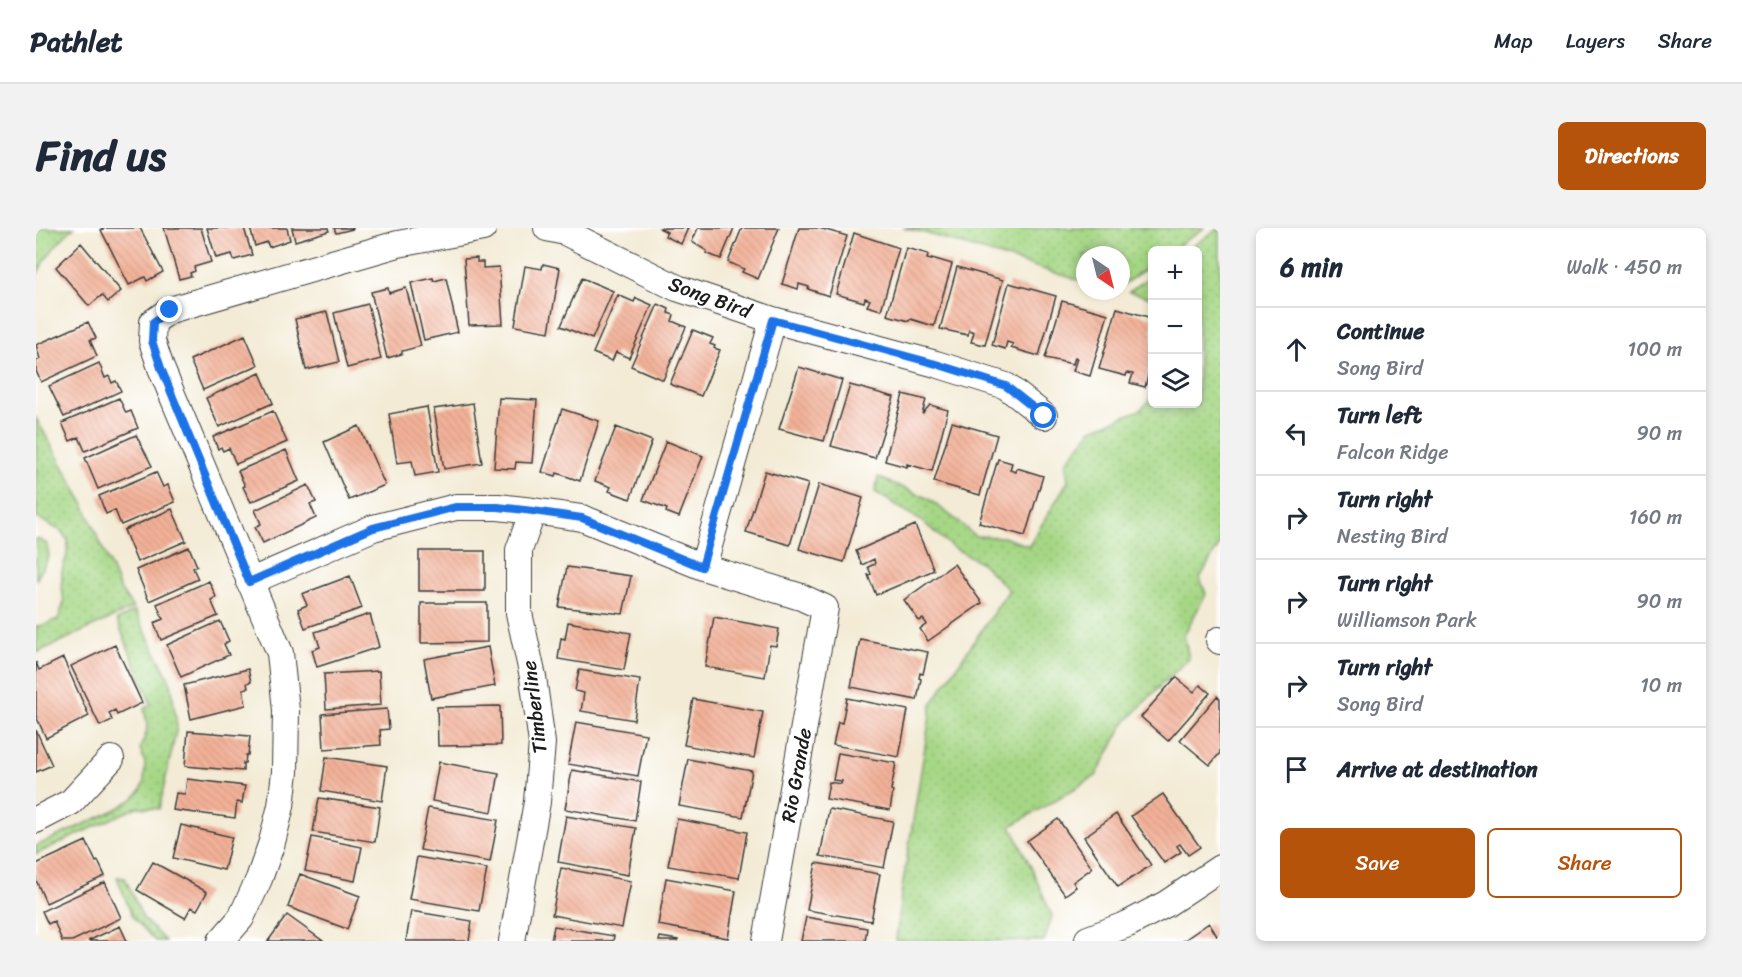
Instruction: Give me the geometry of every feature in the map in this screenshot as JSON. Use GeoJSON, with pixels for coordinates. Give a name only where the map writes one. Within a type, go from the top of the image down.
{"type":"FeatureCollection","features":[{"type":"Feature","properties":{"kind":"street"},"geometry":{"type":"LineString","coordinates":[[221,941],[241,918],[259,879],[281,806],[285,772],[286,710],[280,653],[161,368],[152,341],[153,322],[170,310],[398,244],[483,228]]}},
{"type":"Feature","properties":{"kind":"street","name":"Song Bird"},"geometry":{"type":"LineString","coordinates":[[547,228],[565,232],[677,288],[773,320],[936,364],[1006,386],[1044,416]]}},
{"type":"Feature","properties":{"kind":"street"},"geometry":{"type":"LineString","coordinates":[[249,582],[373,528],[456,507],[498,507],[582,518],[702,567],[773,320]]}},
{"type":"Feature","properties":{"kind":"street","name":"Timberline"},"geometry":{"type":"LineString","coordinates":[[512,941],[537,802],[542,743],[519,613],[519,550],[533,511]]}},
{"type":"Feature","properties":{"kind":"street","name":"Rio Grande"},"geometry":{"type":"LineString","coordinates":[[702,567],[801,597],[825,608],[766,941]]}},
{"type":"Feature","properties":{"kind":"street"},"geometry":{"type":"LineString","coordinates":[[36,820],[71,802],[111,759]]}},
{"type":"Feature","properties":{"kind":"street"},"geometry":{"type":"LineString","coordinates":[[1088,939],[1128,924],[1166,904],[1220,868]]}},
{"type":"Feature","properties":{"kind":"green space"},"geometry":{"type":"Polygon","coordinates":[[[36,228],[74,228],[52,250],[36,276],[36,228]]]}},
{"type":"Feature","properties":{"kind":"green space"},"geometry":{"type":"Polygon","coordinates":[[[903,228],[1204,228],[1178,246],[1148,246],[1148,267],[1130,280],[1130,246],[1076,246],[1076,279],[903,228]]]}},
{"type":"Feature","properties":{"kind":"green space"},"geometry":{"type":"Polygon","coordinates":[[[1220,228],[1220,543],[1200,578],[1206,594],[1184,635],[1189,659],[1124,724],[1096,776],[1011,826],[1052,916],[1044,941],[896,941],[901,895],[932,703],[1009,590],[980,562],[952,547],[923,522],[875,492],[878,477],[927,498],[975,536],[1003,537],[1029,546],[1068,481],[1066,462],[1092,429],[1140,410],[1148,402],[1148,408],[1202,408],[1202,246],[1193,246],[1220,228]]]}},
{"type":"Feature","properties":{"kind":"green space"},"geometry":{"type":"Polygon","coordinates":[[[1148,278],[1148,297],[1130,291],[1148,278]]]}},
{"type":"Feature","properties":{"kind":"green space"},"geometry":{"type":"Polygon","coordinates":[[[36,418],[82,500],[121,591],[133,608],[36,653],[36,626],[58,619],[64,603],[62,571],[68,541],[61,531],[36,517],[36,418]]]}},
{"type":"Feature","properties":{"kind":"green space"},"geometry":{"type":"Polygon","coordinates":[[[36,538],[47,544],[49,556],[36,580],[36,538]]]}},
{"type":"Feature","properties":{"kind":"green space"},"geometry":{"type":"Polygon","coordinates":[[[135,611],[171,683],[177,727],[159,809],[137,807],[36,854],[36,846],[115,810],[133,799],[141,790],[145,764],[140,748],[147,725],[144,709],[151,704],[117,620],[135,611]]]}},
{"type":"Feature","properties":{"kind":"green space"},"geometry":{"type":"Polygon","coordinates":[[[117,877],[125,878],[143,918],[165,941],[155,941],[132,916],[117,877]]]}},
{"type":"Feature","properties":{"kind":"building"},"geometry":{"type":"Polygon","coordinates":[[[140,228],[163,272],[147,281],[145,277],[129,285],[101,230],[140,228]]]}},
{"type":"Feature","properties":{"kind":"building"},"geometry":{"type":"Polygon","coordinates":[[[164,228],[201,228],[211,262],[194,267],[195,271],[190,273],[191,276],[179,279],[164,228]]]}},
{"type":"Feature","properties":{"kind":"building"},"geometry":{"type":"Polygon","coordinates":[[[207,228],[244,228],[252,255],[234,260],[232,254],[216,258],[207,228]]]}},
{"type":"Feature","properties":{"kind":"building"},"geometry":{"type":"Polygon","coordinates":[[[250,228],[287,228],[290,240],[269,247],[267,242],[255,246],[250,228]]]}},
{"type":"Feature","properties":{"kind":"building"},"geometry":{"type":"Polygon","coordinates":[[[292,228],[328,228],[329,231],[295,241],[292,228]]]}},
{"type":"Feature","properties":{"kind":"building"},"geometry":{"type":"Polygon","coordinates":[[[334,228],[353,228],[353,229],[336,233],[334,228]]]}},
{"type":"Feature","properties":{"kind":"building"},"geometry":{"type":"Polygon","coordinates":[[[659,228],[688,228],[681,244],[665,236],[667,232],[659,228]]]}},
{"type":"Feature","properties":{"kind":"building"},"geometry":{"type":"Polygon","coordinates":[[[698,228],[734,228],[721,259],[706,253],[707,251],[692,242],[698,228]]]}},
{"type":"Feature","properties":{"kind":"building"},"geometry":{"type":"Polygon","coordinates":[[[742,228],[779,228],[758,279],[728,262],[742,228]]]}},
{"type":"Feature","properties":{"kind":"building"},"geometry":{"type":"Polygon","coordinates":[[[799,228],[819,228],[847,236],[829,296],[799,284],[798,289],[782,284],[799,228]]]}},
{"type":"Feature","properties":{"kind":"building"},"geometry":{"type":"Polygon","coordinates":[[[854,233],[899,248],[881,310],[867,306],[870,300],[865,298],[864,302],[836,294],[854,233]]]}},
{"type":"Feature","properties":{"kind":"building"},"geometry":{"type":"Polygon","coordinates":[[[81,243],[121,291],[108,302],[102,295],[89,306],[56,267],[81,243]]]}},
{"type":"Feature","properties":{"kind":"building"},"geometry":{"type":"Polygon","coordinates":[[[906,248],[928,254],[927,259],[932,260],[932,258],[952,264],[934,326],[887,315],[906,248]]]}},
{"type":"Feature","properties":{"kind":"building"},"geometry":{"type":"Polygon","coordinates":[[[477,258],[477,262],[483,262],[483,268],[499,267],[503,324],[469,325],[464,259],[477,258]]]}},
{"type":"Feature","properties":{"kind":"building"},"geometry":{"type":"Polygon","coordinates":[[[543,264],[560,268],[549,332],[515,326],[525,266],[542,269],[543,264]]]}},
{"type":"Feature","properties":{"kind":"building"},"geometry":{"type":"Polygon","coordinates":[[[957,267],[1003,280],[985,345],[971,342],[974,332],[969,330],[968,335],[940,329],[957,267]]]}},
{"type":"Feature","properties":{"kind":"building"},"geometry":{"type":"Polygon","coordinates":[[[433,278],[434,281],[446,278],[458,332],[424,340],[411,283],[433,278]]]}},
{"type":"Feature","properties":{"kind":"building"},"geometry":{"type":"Polygon","coordinates":[[[582,278],[613,291],[592,339],[561,326],[582,278]]]}},
{"type":"Feature","properties":{"kind":"building"},"geometry":{"type":"Polygon","coordinates":[[[1009,283],[1056,296],[1039,356],[1011,348],[1013,344],[1007,342],[1005,349],[992,345],[1009,283]]]}},
{"type":"Feature","properties":{"kind":"building"},"geometry":{"type":"Polygon","coordinates":[[[388,288],[389,293],[406,288],[421,346],[387,358],[371,292],[388,288]]]}},
{"type":"Feature","properties":{"kind":"building"},"geometry":{"type":"Polygon","coordinates":[[[618,295],[634,302],[636,298],[652,305],[629,358],[616,352],[612,361],[593,353],[618,295]]]}},
{"type":"Feature","properties":{"kind":"building"},"geometry":{"type":"Polygon","coordinates":[[[1062,301],[1108,314],[1090,376],[1073,371],[1077,358],[1075,357],[1073,364],[1045,358],[1062,301]]]}},
{"type":"Feature","properties":{"kind":"building"},"geometry":{"type":"Polygon","coordinates":[[[368,304],[381,359],[347,368],[334,313],[368,304]]]}},
{"type":"Feature","properties":{"kind":"building"},"geometry":{"type":"Polygon","coordinates":[[[658,304],[669,309],[668,313],[674,315],[672,321],[686,327],[663,380],[631,366],[658,304]]]}},
{"type":"Feature","properties":{"kind":"building"},"geometry":{"type":"Polygon","coordinates":[[[1117,308],[1148,317],[1148,376],[1145,387],[1130,383],[1133,374],[1127,373],[1126,376],[1099,369],[1117,308]]]}},
{"type":"Feature","properties":{"kind":"building"},"geometry":{"type":"Polygon","coordinates":[[[327,312],[339,362],[306,370],[295,319],[327,312]]]}},
{"type":"Feature","properties":{"kind":"building"},"geometry":{"type":"Polygon","coordinates":[[[88,322],[96,338],[90,340],[97,356],[41,382],[36,371],[36,361],[40,359],[36,345],[88,322]]]}},
{"type":"Feature","properties":{"kind":"building"},"geometry":{"type":"Polygon","coordinates":[[[693,330],[713,338],[710,344],[720,350],[701,396],[670,384],[693,330]]]}},
{"type":"Feature","properties":{"kind":"building"},"geometry":{"type":"Polygon","coordinates":[[[245,335],[258,365],[203,390],[190,360],[245,335]]]}},
{"type":"Feature","properties":{"kind":"building"},"geometry":{"type":"Polygon","coordinates":[[[99,363],[105,378],[109,376],[112,383],[116,381],[121,391],[64,417],[49,386],[99,363]]]}},
{"type":"Feature","properties":{"kind":"building"},"geometry":{"type":"Polygon","coordinates":[[[799,367],[842,380],[824,441],[779,429],[799,367]]]}},
{"type":"Feature","properties":{"kind":"building"},"geometry":{"type":"Polygon","coordinates":[[[260,373],[273,403],[219,427],[206,398],[260,373]]]}},
{"type":"Feature","properties":{"kind":"building"},"geometry":{"type":"Polygon","coordinates":[[[850,385],[894,397],[875,458],[831,446],[850,385]]]}},
{"type":"Feature","properties":{"kind":"building"},"geometry":{"type":"Polygon","coordinates":[[[903,394],[926,400],[922,414],[930,405],[948,410],[932,471],[885,461],[903,394]]]}},
{"type":"Feature","properties":{"kind":"building"},"geometry":{"type":"Polygon","coordinates":[[[119,398],[126,413],[131,411],[138,428],[85,451],[79,437],[70,441],[62,423],[119,398]]]}},
{"type":"Feature","properties":{"kind":"building"},"geometry":{"type":"Polygon","coordinates":[[[499,398],[537,400],[532,463],[516,462],[515,469],[494,468],[499,398]]]}},
{"type":"Feature","properties":{"kind":"building"},"geometry":{"type":"Polygon","coordinates":[[[473,403],[482,463],[444,469],[434,409],[473,403]]]}},
{"type":"Feature","properties":{"kind":"building"},"geometry":{"type":"Polygon","coordinates":[[[427,407],[438,472],[415,476],[412,461],[397,463],[389,414],[427,407]]]}},
{"type":"Feature","properties":{"kind":"building"},"geometry":{"type":"Polygon","coordinates":[[[562,409],[599,421],[580,481],[557,473],[556,476],[542,472],[562,409]]]}},
{"type":"Feature","properties":{"kind":"building"},"geometry":{"type":"Polygon","coordinates":[[[273,411],[287,442],[236,464],[229,448],[223,451],[221,447],[218,449],[213,437],[273,411]]]}},
{"type":"Feature","properties":{"kind":"building"},"geometry":{"type":"Polygon","coordinates":[[[952,422],[997,435],[980,495],[934,482],[952,422]]]}},
{"type":"Feature","properties":{"kind":"building"},"geometry":{"type":"Polygon","coordinates":[[[359,426],[385,485],[349,500],[324,442],[359,426]]]}},
{"type":"Feature","properties":{"kind":"building"},"geometry":{"type":"Polygon","coordinates":[[[616,427],[652,441],[630,499],[609,491],[611,487],[595,481],[616,427]]]}},
{"type":"Feature","properties":{"kind":"building"},"geometry":{"type":"Polygon","coordinates":[[[136,435],[152,466],[98,489],[85,458],[136,435]]]}},
{"type":"Feature","properties":{"kind":"building"},"geometry":{"type":"Polygon","coordinates":[[[666,441],[703,456],[679,517],[666,512],[667,509],[643,500],[666,441]]]}},
{"type":"Feature","properties":{"kind":"building"},"geometry":{"type":"Polygon","coordinates":[[[286,450],[299,481],[251,502],[238,471],[286,450]]]}},
{"type":"Feature","properties":{"kind":"building"},"geometry":{"type":"Polygon","coordinates":[[[998,459],[1012,463],[1010,470],[1016,472],[1017,468],[1043,476],[1025,536],[979,523],[998,459]]]}},
{"type":"Feature","properties":{"kind":"building"},"geometry":{"type":"Polygon","coordinates":[[[765,471],[808,484],[790,545],[746,532],[765,471]]]}},
{"type":"Feature","properties":{"kind":"building"},"geometry":{"type":"Polygon","coordinates":[[[156,472],[163,487],[168,485],[175,502],[121,525],[115,510],[106,514],[99,496],[156,472]]]}},
{"type":"Feature","properties":{"kind":"building"},"geometry":{"type":"Polygon","coordinates":[[[819,484],[863,498],[844,562],[799,549],[819,484]]]}},
{"type":"Feature","properties":{"kind":"building"},"geometry":{"type":"Polygon","coordinates":[[[308,485],[316,502],[310,504],[316,518],[263,543],[255,527],[261,524],[255,510],[308,485]]]}},
{"type":"Feature","properties":{"kind":"building"},"geometry":{"type":"Polygon","coordinates":[[[172,509],[186,541],[137,562],[124,530],[172,509]]]}},
{"type":"Feature","properties":{"kind":"building"},"geometry":{"type":"Polygon","coordinates":[[[915,525],[934,570],[876,595],[868,575],[871,574],[868,567],[875,564],[874,559],[862,565],[856,551],[915,525]]]}},
{"type":"Feature","properties":{"kind":"building"},"geometry":{"type":"Polygon","coordinates":[[[189,547],[197,566],[193,568],[198,579],[149,601],[136,570],[189,547]]]}},
{"type":"Feature","properties":{"kind":"building"},"geometry":{"type":"Polygon","coordinates":[[[419,551],[485,551],[485,591],[419,591],[419,551]]]}},
{"type":"Feature","properties":{"kind":"building"},"geometry":{"type":"Polygon","coordinates":[[[954,564],[982,603],[928,641],[920,629],[927,624],[923,619],[919,621],[904,600],[954,564]]]}},
{"type":"Feature","properties":{"kind":"building"},"geometry":{"type":"Polygon","coordinates":[[[567,567],[631,576],[623,614],[559,607],[567,567]]]}},
{"type":"Feature","properties":{"kind":"building"},"geometry":{"type":"Polygon","coordinates":[[[350,576],[362,608],[305,628],[298,609],[307,605],[302,594],[350,576]]]}},
{"type":"Feature","properties":{"kind":"building"},"geometry":{"type":"Polygon","coordinates":[[[209,581],[216,597],[211,600],[218,616],[161,640],[154,623],[163,619],[157,604],[209,581]]]}},
{"type":"Feature","properties":{"kind":"building"},"geometry":{"type":"Polygon","coordinates":[[[421,603],[487,603],[487,642],[421,643],[421,603]]]}},
{"type":"Feature","properties":{"kind":"building"},"geometry":{"type":"Polygon","coordinates":[[[370,614],[379,647],[317,667],[312,650],[320,647],[315,632],[370,614]]]}},
{"type":"Feature","properties":{"kind":"building"},"geometry":{"type":"Polygon","coordinates":[[[714,617],[779,629],[776,646],[770,645],[765,677],[705,667],[714,617]]]}},
{"type":"Feature","properties":{"kind":"building"},"geometry":{"type":"Polygon","coordinates":[[[220,621],[229,641],[224,644],[229,655],[181,677],[167,645],[220,621]]]}},
{"type":"Feature","properties":{"kind":"building"},"geometry":{"type":"Polygon","coordinates":[[[568,622],[631,633],[624,670],[558,659],[561,638],[565,639],[568,622]]]}},
{"type":"Feature","properties":{"kind":"building"},"geometry":{"type":"Polygon","coordinates":[[[860,639],[928,652],[923,674],[920,673],[917,700],[851,687],[860,639]]]}},
{"type":"Feature","properties":{"kind":"building"},"geometry":{"type":"Polygon","coordinates":[[[115,645],[142,703],[117,715],[115,710],[109,713],[112,720],[100,726],[71,666],[115,645]]]}},
{"type":"Feature","properties":{"kind":"building"},"geometry":{"type":"Polygon","coordinates":[[[488,647],[495,686],[431,698],[424,659],[488,647]]]}},
{"type":"Feature","properties":{"kind":"building"},"geometry":{"type":"Polygon","coordinates":[[[63,658],[89,716],[46,738],[36,716],[36,662],[39,670],[63,658]]]}},
{"type":"Feature","properties":{"kind":"building"},"geometry":{"type":"Polygon","coordinates":[[[248,669],[251,682],[247,683],[248,688],[243,689],[246,705],[191,719],[184,685],[248,669]]]}},
{"type":"Feature","properties":{"kind":"building"},"geometry":{"type":"Polygon","coordinates":[[[579,670],[640,680],[634,720],[581,711],[584,693],[575,691],[579,670]]]}},
{"type":"Feature","properties":{"kind":"building"},"geometry":{"type":"Polygon","coordinates":[[[379,671],[381,705],[326,709],[324,674],[379,671]]]}},
{"type":"Feature","properties":{"kind":"building"},"geometry":{"type":"Polygon","coordinates":[[[1176,677],[1194,692],[1200,685],[1210,693],[1168,741],[1141,717],[1176,677]]]}},
{"type":"Feature","properties":{"kind":"building"},"geometry":{"type":"Polygon","coordinates":[[[1217,696],[1220,699],[1220,753],[1210,765],[1180,740],[1217,696]]]}},
{"type":"Feature","properties":{"kind":"building"},"geometry":{"type":"Polygon","coordinates":[[[847,698],[908,710],[899,757],[833,745],[838,722],[842,723],[847,698]]]}},
{"type":"Feature","properties":{"kind":"building"},"geometry":{"type":"Polygon","coordinates":[[[693,699],[763,712],[754,758],[684,745],[693,699]]]}},
{"type":"Feature","properties":{"kind":"building"},"geometry":{"type":"Polygon","coordinates":[[[500,706],[501,745],[438,746],[437,707],[500,706]]]}},
{"type":"Feature","properties":{"kind":"building"},"geometry":{"type":"Polygon","coordinates":[[[387,709],[389,729],[380,730],[381,745],[324,749],[322,714],[387,709]]]}},
{"type":"Feature","properties":{"kind":"building"},"geometry":{"type":"Polygon","coordinates":[[[576,722],[646,734],[638,776],[568,764],[576,722]]]}},
{"type":"Feature","properties":{"kind":"building"},"geometry":{"type":"Polygon","coordinates":[[[36,730],[52,765],[36,772],[36,730]]]}},
{"type":"Feature","properties":{"kind":"building"},"geometry":{"type":"Polygon","coordinates":[[[188,731],[250,736],[243,771],[185,766],[188,731]]]}},
{"type":"Feature","properties":{"kind":"building"},"geometry":{"type":"Polygon","coordinates":[[[838,753],[896,763],[890,810],[826,799],[829,782],[841,784],[842,781],[833,780],[838,753]]]}},
{"type":"Feature","properties":{"kind":"building"},"geometry":{"type":"Polygon","coordinates":[[[326,757],[387,766],[382,801],[321,791],[326,757]]]}},
{"type":"Feature","properties":{"kind":"building"},"geometry":{"type":"Polygon","coordinates":[[[688,759],[752,771],[743,817],[679,806],[688,759]]]}},
{"type":"Feature","properties":{"kind":"building"},"geometry":{"type":"Polygon","coordinates":[[[439,762],[499,773],[492,812],[432,801],[439,762]]]}},
{"type":"Feature","properties":{"kind":"building"},"geometry":{"type":"Polygon","coordinates":[[[572,770],[641,782],[635,821],[565,809],[572,770]]]}},
{"type":"Feature","properties":{"kind":"building"},"geometry":{"type":"Polygon","coordinates":[[[187,779],[245,786],[242,803],[237,802],[235,818],[173,810],[176,793],[185,794],[187,779]]]}},
{"type":"Feature","properties":{"kind":"building"},"geometry":{"type":"Polygon","coordinates":[[[1163,794],[1200,847],[1188,855],[1180,844],[1177,846],[1181,852],[1164,863],[1131,816],[1163,794]]]}},
{"type":"Feature","properties":{"kind":"building"},"geometry":{"type":"Polygon","coordinates":[[[319,798],[380,807],[375,842],[313,832],[319,798]]]}},
{"type":"Feature","properties":{"kind":"building"},"geometry":{"type":"Polygon","coordinates":[[[428,808],[498,820],[490,862],[420,850],[428,808]]]}},
{"type":"Feature","properties":{"kind":"building"},"geometry":{"type":"Polygon","coordinates":[[[829,809],[893,821],[884,868],[820,856],[829,809]]]}},
{"type":"Feature","properties":{"kind":"building"},"geometry":{"type":"Polygon","coordinates":[[[1116,814],[1151,865],[1118,887],[1084,837],[1116,814]]]}},
{"type":"Feature","properties":{"kind":"building"},"geometry":{"type":"Polygon","coordinates":[[[566,816],[636,828],[628,875],[558,862],[566,816]]]}},
{"type":"Feature","properties":{"kind":"building"},"geometry":{"type":"Polygon","coordinates":[[[677,819],[747,832],[739,878],[668,866],[677,819]]]}},
{"type":"Feature","properties":{"kind":"building"},"geometry":{"type":"Polygon","coordinates":[[[1058,819],[1092,868],[1073,882],[1076,887],[1065,895],[1027,841],[1058,819]]]}},
{"type":"Feature","properties":{"kind":"building"},"geometry":{"type":"Polygon","coordinates":[[[181,825],[232,837],[224,870],[173,858],[181,825]]]}},
{"type":"Feature","properties":{"kind":"building"},"geometry":{"type":"Polygon","coordinates":[[[312,837],[362,847],[355,881],[305,871],[312,837]]]}},
{"type":"Feature","properties":{"kind":"building"},"geometry":{"type":"Polygon","coordinates":[[[86,841],[105,876],[46,903],[36,880],[36,864],[86,841]]]}},
{"type":"Feature","properties":{"kind":"building"},"geometry":{"type":"Polygon","coordinates":[[[417,857],[487,869],[479,911],[409,899],[417,857]]]}},
{"type":"Feature","properties":{"kind":"building"},"geometry":{"type":"Polygon","coordinates":[[[153,862],[207,892],[197,910],[191,907],[185,918],[137,890],[153,862]]]}},
{"type":"Feature","properties":{"kind":"building"},"geometry":{"type":"Polygon","coordinates":[[[816,863],[880,874],[871,921],[807,910],[816,863]]]}},
{"type":"Feature","properties":{"kind":"building"},"geometry":{"type":"Polygon","coordinates":[[[561,868],[631,881],[622,928],[552,915],[561,868]]]}},
{"type":"Feature","properties":{"kind":"building"},"geometry":{"type":"Polygon","coordinates":[[[300,874],[360,896],[347,929],[288,907],[300,874]]]}},
{"type":"Feature","properties":{"kind":"building"},"geometry":{"type":"Polygon","coordinates":[[[666,878],[736,891],[728,938],[658,925],[666,878]]]}},
{"type":"Feature","properties":{"kind":"building"},"geometry":{"type":"Polygon","coordinates":[[[105,882],[121,918],[72,941],[62,941],[54,921],[48,924],[42,911],[105,882]]]}},
{"type":"Feature","properties":{"kind":"building"},"geometry":{"type":"Polygon","coordinates":[[[411,911],[472,921],[469,941],[406,941],[411,911]]]}},
{"type":"Feature","properties":{"kind":"building"},"geometry":{"type":"Polygon","coordinates":[[[287,915],[323,941],[268,941],[287,915]]]}},
{"type":"Feature","properties":{"kind":"building"},"geometry":{"type":"Polygon","coordinates":[[[806,917],[867,928],[865,941],[801,941],[806,917]]]}},
{"type":"Feature","properties":{"kind":"building"},"geometry":{"type":"Polygon","coordinates":[[[1209,923],[1220,941],[1183,941],[1209,923]]]}},
{"type":"Feature","properties":{"kind":"building"},"geometry":{"type":"Polygon","coordinates":[[[120,926],[127,941],[88,941],[120,926]]]}},
{"type":"Feature","properties":{"kind":"building"},"geometry":{"type":"Polygon","coordinates":[[[554,926],[614,936],[613,941],[551,941],[554,926]]]}},
{"type":"Feature","properties":{"kind":"building"},"geometry":{"type":"Polygon","coordinates":[[[660,937],[678,940],[678,941],[659,941],[660,937]]]}},
{"type":"Feature","properties":{"kind":"route"},"geometry":{"type":"LineString","coordinates":[[170,310],[153,322],[152,341],[249,582],[373,528],[456,507],[498,507],[582,518],[702,567],[773,320],[936,364],[1006,386],[1044,416]]}}]}
